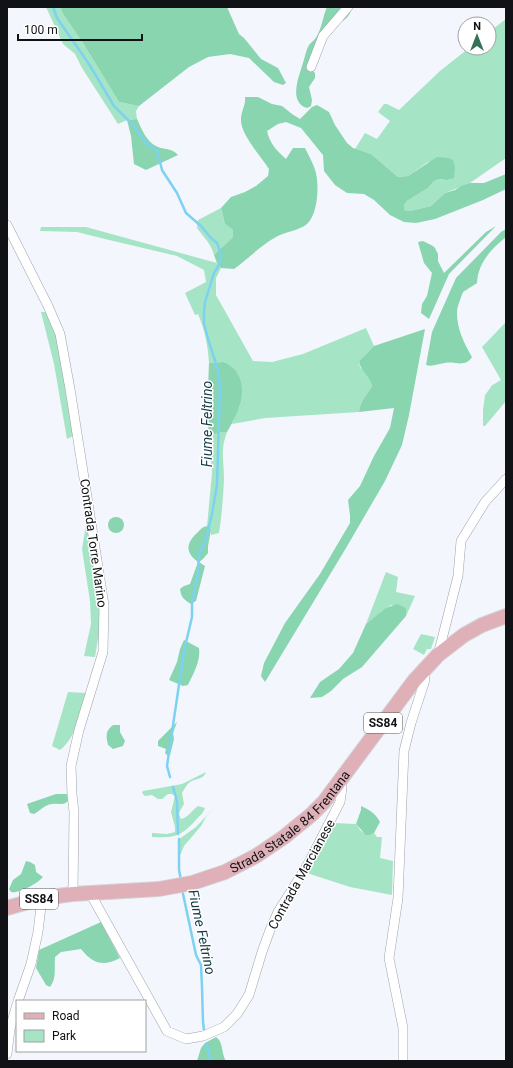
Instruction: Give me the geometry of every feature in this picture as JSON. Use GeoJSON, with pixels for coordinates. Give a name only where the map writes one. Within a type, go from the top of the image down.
{"type":"FeatureCollection","features":[{"type":"Feature","properties":{"kind":"main road","name":"Strada Statale 84 Frentana"},"geometry":{"type":"LineString","coordinates":[[7,908],[42,898],[73,894],[159,889],[192,883],[225,872],[262,853],[284,837],[324,802],[414,681],[438,655],[464,635],[482,625],[506,616]]}},
{"type":"Feature","properties":{"kind":"street"},"geometry":{"type":"LineString","coordinates":[[311,67],[323,36],[348,7]]}},
{"type":"Feature","properties":{"kind":"street","name":"Contrada Torre Marino"},"geometry":{"type":"LineString","coordinates":[[7,225],[48,306],[60,334],[104,605],[104,652],[79,730],[71,766],[74,812],[73,894]]}},
{"type":"Feature","properties":{"kind":"street"},"geometry":{"type":"LineString","coordinates":[[438,655],[458,576],[461,541],[485,502],[506,479]]}},
{"type":"Feature","properties":{"kind":"street"},"geometry":{"type":"LineString","coordinates":[[403,1061],[403,1028],[389,958],[398,898],[404,751],[411,723],[425,680],[423,671]]}},
{"type":"Feature","properties":{"kind":"street","name":"Contrada Marcianese"},"geometry":{"type":"LineString","coordinates":[[90,893],[167,1031],[186,1039],[203,1036],[224,1027],[237,1014],[250,995],[270,930],[278,912],[307,866],[340,802],[342,788],[341,779]]}},
{"type":"Feature","properties":{"kind":"street"},"geometry":{"type":"LineString","coordinates":[[18,1000],[31,964],[38,932],[42,898]]}},
{"type":"Feature","properties":{"kind":"street"},"geometry":{"type":"LineString","coordinates":[[8,1061],[7,1055],[10,1029],[16,1008]]}},
{"type":"Feature","properties":{"kind":"green space"},"geometry":{"type":"Polygon","coordinates":[[[46,7],[60,7],[119,102],[139,106],[136,111],[137,119],[127,120],[118,124],[82,68],[75,54],[63,44],[46,7]]]}},
{"type":"Feature","properties":{"kind":"green space"},"geometry":{"type":"Polygon","coordinates":[[[60,7],[227,7],[239,34],[261,59],[278,68],[286,83],[283,85],[274,82],[249,58],[230,54],[208,57],[189,67],[139,106],[119,102],[60,7]]]}},
{"type":"Feature","properties":{"kind":"green space"},"geometry":{"type":"Polygon","coordinates":[[[327,7],[351,7],[351,11],[347,17],[331,29],[311,69],[315,73],[315,78],[309,87],[312,100],[311,106],[307,108],[301,105],[296,95],[297,81],[307,49],[319,33],[327,7]]]}},
{"type":"Feature","properties":{"kind":"green space"},"geometry":{"type":"Polygon","coordinates":[[[506,19],[506,158],[470,183],[445,193],[431,206],[410,211],[404,210],[404,205],[407,201],[428,188],[434,181],[439,179],[446,180],[428,162],[408,176],[398,177],[371,154],[355,149],[365,133],[377,139],[390,121],[378,112],[384,104],[399,110],[440,71],[459,56],[497,56],[497,26],[506,19]]]}},
{"type":"Feature","properties":{"kind":"green space"},"geometry":{"type":"Polygon","coordinates":[[[245,97],[258,97],[272,104],[282,106],[300,119],[312,107],[317,105],[329,112],[335,125],[347,143],[353,148],[371,154],[398,177],[408,176],[437,157],[453,160],[455,167],[454,178],[446,180],[439,179],[434,181],[428,188],[407,201],[404,205],[404,210],[410,211],[431,206],[445,193],[455,190],[461,186],[470,183],[484,183],[506,174],[506,189],[435,219],[416,223],[404,222],[390,215],[374,200],[364,194],[347,193],[335,185],[324,171],[323,155],[301,128],[286,122],[278,124],[267,131],[270,140],[277,150],[286,159],[293,148],[305,148],[314,167],[317,179],[317,200],[311,220],[304,226],[279,235],[259,248],[234,269],[221,268],[214,255],[233,237],[233,230],[225,224],[221,208],[231,197],[256,186],[268,176],[269,169],[247,138],[242,125],[241,116],[245,103],[245,97]]]}},
{"type":"Feature","properties":{"kind":"green space"},"geometry":{"type":"Polygon","coordinates":[[[137,119],[145,135],[154,145],[173,151],[178,155],[146,170],[134,164],[131,136],[127,120],[137,119]]]}},
{"type":"Feature","properties":{"kind":"green space"},"geometry":{"type":"Polygon","coordinates":[[[221,208],[225,224],[233,230],[233,237],[214,255],[209,244],[197,228],[198,220],[221,208]]]}},
{"type":"Feature","properties":{"kind":"green space"},"geometry":{"type":"Polygon","coordinates":[[[496,226],[449,274],[429,319],[421,313],[422,304],[427,296],[432,273],[424,263],[418,242],[423,241],[435,248],[438,254],[438,261],[444,273],[486,232],[496,226]]]}},
{"type":"Feature","properties":{"kind":"green space"},"geometry":{"type":"Polygon","coordinates":[[[41,227],[86,227],[217,263],[221,268],[216,278],[216,295],[253,361],[272,362],[303,354],[366,328],[374,346],[359,361],[360,367],[370,379],[372,386],[362,401],[359,412],[265,418],[232,424],[240,405],[225,362],[209,363],[203,326],[198,314],[195,315],[185,293],[206,282],[204,270],[177,256],[77,232],[40,231],[41,227]]]}},
{"type":"Feature","properties":{"kind":"green space"},"geometry":{"type":"Polygon","coordinates":[[[506,229],[506,237],[495,246],[486,257],[480,269],[477,283],[463,292],[458,305],[457,319],[464,341],[472,357],[463,363],[442,363],[433,366],[426,365],[432,332],[456,278],[501,232],[506,229]]]}},
{"type":"Feature","properties":{"kind":"green space"},"geometry":{"type":"Polygon","coordinates":[[[41,312],[47,312],[57,337],[75,435],[67,439],[54,364],[41,312]]]}},
{"type":"Feature","properties":{"kind":"green space"},"geometry":{"type":"Polygon","coordinates":[[[506,322],[506,401],[485,426],[483,426],[485,395],[491,386],[501,380],[482,347],[506,322]]]}},
{"type":"Feature","properties":{"kind":"green space"},"geometry":{"type":"Polygon","coordinates":[[[425,329],[402,445],[385,481],[265,682],[261,676],[264,663],[285,623],[320,574],[350,523],[348,500],[360,486],[374,456],[390,428],[394,408],[359,412],[362,401],[372,386],[371,382],[361,368],[359,361],[374,346],[425,329]]]}},
{"type":"Feature","properties":{"kind":"green space"},"geometry":{"type":"Polygon","coordinates":[[[224,362],[235,370],[239,377],[242,385],[241,401],[227,432],[221,432],[209,436],[207,413],[209,363],[224,362]]]}},
{"type":"Feature","properties":{"kind":"green space"},"geometry":{"type":"Polygon","coordinates":[[[221,432],[227,432],[223,451],[224,480],[222,513],[219,533],[211,535],[211,530],[207,526],[212,473],[209,436],[221,432]]]}},
{"type":"Feature","properties":{"kind":"green space"},"geometry":{"type":"Polygon","coordinates":[[[113,517],[119,517],[124,522],[122,531],[119,533],[113,533],[108,528],[108,522],[113,517]]]}},
{"type":"Feature","properties":{"kind":"green space"},"geometry":{"type":"Polygon","coordinates":[[[87,518],[100,610],[99,633],[95,657],[84,656],[91,624],[90,601],[82,549],[87,518]]]}},
{"type":"Feature","properties":{"kind":"green space"},"geometry":{"type":"Polygon","coordinates":[[[207,526],[211,530],[208,553],[199,562],[205,566],[196,601],[191,604],[183,598],[180,589],[190,584],[198,562],[191,555],[188,548],[193,537],[202,528],[207,526]]]}},
{"type":"Feature","properties":{"kind":"green space"},"geometry":{"type":"Polygon","coordinates":[[[386,572],[398,577],[396,592],[415,596],[406,616],[406,608],[391,605],[366,624],[386,572]]]}},
{"type":"Feature","properties":{"kind":"green space"},"geometry":{"type":"Polygon","coordinates":[[[397,604],[406,608],[406,616],[362,667],[343,679],[331,691],[322,697],[310,698],[320,682],[339,669],[353,653],[366,624],[386,608],[397,604]]]}},
{"type":"Feature","properties":{"kind":"green space"},"geometry":{"type":"Polygon","coordinates":[[[421,634],[435,637],[431,649],[427,649],[424,655],[413,649],[421,634]]]}},
{"type":"Feature","properties":{"kind":"green space"},"geometry":{"type":"Polygon","coordinates":[[[184,640],[199,648],[199,658],[188,685],[183,686],[169,680],[184,640]]]}},
{"type":"Feature","properties":{"kind":"green space"},"geometry":{"type":"Polygon","coordinates":[[[68,692],[86,693],[80,716],[74,731],[66,745],[60,750],[52,746],[68,692]]]}},
{"type":"Feature","properties":{"kind":"green space"},"geometry":{"type":"Polygon","coordinates":[[[177,722],[173,733],[174,739],[170,755],[168,756],[165,753],[166,749],[158,746],[158,741],[177,722]]]}},
{"type":"Feature","properties":{"kind":"green space"},"geometry":{"type":"Polygon","coordinates":[[[113,725],[120,725],[120,732],[125,741],[123,746],[113,749],[108,745],[107,732],[113,725]]]}},
{"type":"Feature","properties":{"kind":"green space"},"geometry":{"type":"Polygon","coordinates":[[[206,772],[205,775],[190,782],[185,788],[182,793],[184,804],[179,815],[181,819],[188,816],[198,806],[205,808],[202,813],[181,833],[171,837],[152,837],[152,833],[167,834],[175,832],[171,812],[175,796],[168,794],[162,799],[158,799],[152,795],[145,796],[142,793],[143,791],[182,784],[206,772]]]}},
{"type":"Feature","properties":{"kind":"green space"},"geometry":{"type":"Polygon","coordinates":[[[56,794],[67,794],[68,801],[62,804],[49,805],[34,814],[30,813],[27,804],[56,794]]]}},
{"type":"Feature","properties":{"kind":"green space"},"geometry":{"type":"Polygon","coordinates":[[[216,806],[184,846],[179,858],[178,840],[196,827],[216,806]]]}},
{"type":"Feature","properties":{"kind":"green space"},"geometry":{"type":"Polygon","coordinates":[[[361,806],[372,812],[380,822],[374,833],[370,835],[366,835],[356,824],[361,806]]]}},
{"type":"Feature","properties":{"kind":"green space"},"geometry":{"type":"Polygon","coordinates":[[[334,823],[356,824],[361,831],[370,835],[374,833],[377,837],[382,837],[380,858],[393,861],[392,895],[350,887],[307,873],[334,823]]]}},
{"type":"Feature","properties":{"kind":"green space"},"geometry":{"type":"Polygon","coordinates":[[[26,861],[35,865],[36,872],[43,877],[28,888],[11,892],[9,889],[13,880],[21,874],[26,861]]]}},
{"type":"Feature","properties":{"kind":"green space"},"geometry":{"type":"Polygon","coordinates":[[[101,922],[120,958],[103,963],[94,961],[81,949],[61,952],[55,957],[54,980],[50,987],[46,985],[36,968],[39,950],[101,922]]]}},
{"type":"Feature","properties":{"kind":"green space"},"geometry":{"type":"Polygon","coordinates":[[[216,1037],[219,1039],[226,1061],[197,1061],[201,1048],[205,1043],[216,1037]]]}},
{"type":"Feature","properties":{"kind":"waterway","name":"Fiume Feltrino"},"geometry":{"type":"LineString","coordinates":[[53,7],[57,18],[89,64],[114,106],[134,126],[147,144],[157,150],[162,170],[177,193],[186,213],[217,243],[221,254],[220,263],[214,273],[205,302],[204,313],[204,324],[218,370],[220,384],[217,485],[206,539],[199,554],[198,573],[192,602],[192,617],[184,651],[167,766],[170,777]]}},
{"type":"Feature","properties":{"kind":"waterway","name":"Fiume Feltrino"},"geometry":{"type":"LineString","coordinates":[[173,787],[177,801],[178,834]]}},
{"type":"Feature","properties":{"kind":"waterway","name":"Fiume Feltrino"},"geometry":{"type":"LineString","coordinates":[[179,839],[179,870],[181,880]]}},
{"type":"Feature","properties":{"kind":"waterway","name":"Fiume Feltrino"},"geometry":{"type":"LineString","coordinates":[[182,889],[196,955],[201,965],[204,1030]]}},
{"type":"Feature","properties":{"kind":"waterway","name":"Fiume Feltrino"},"geometry":{"type":"LineString","coordinates":[[207,1044],[211,1061]]}}]}
